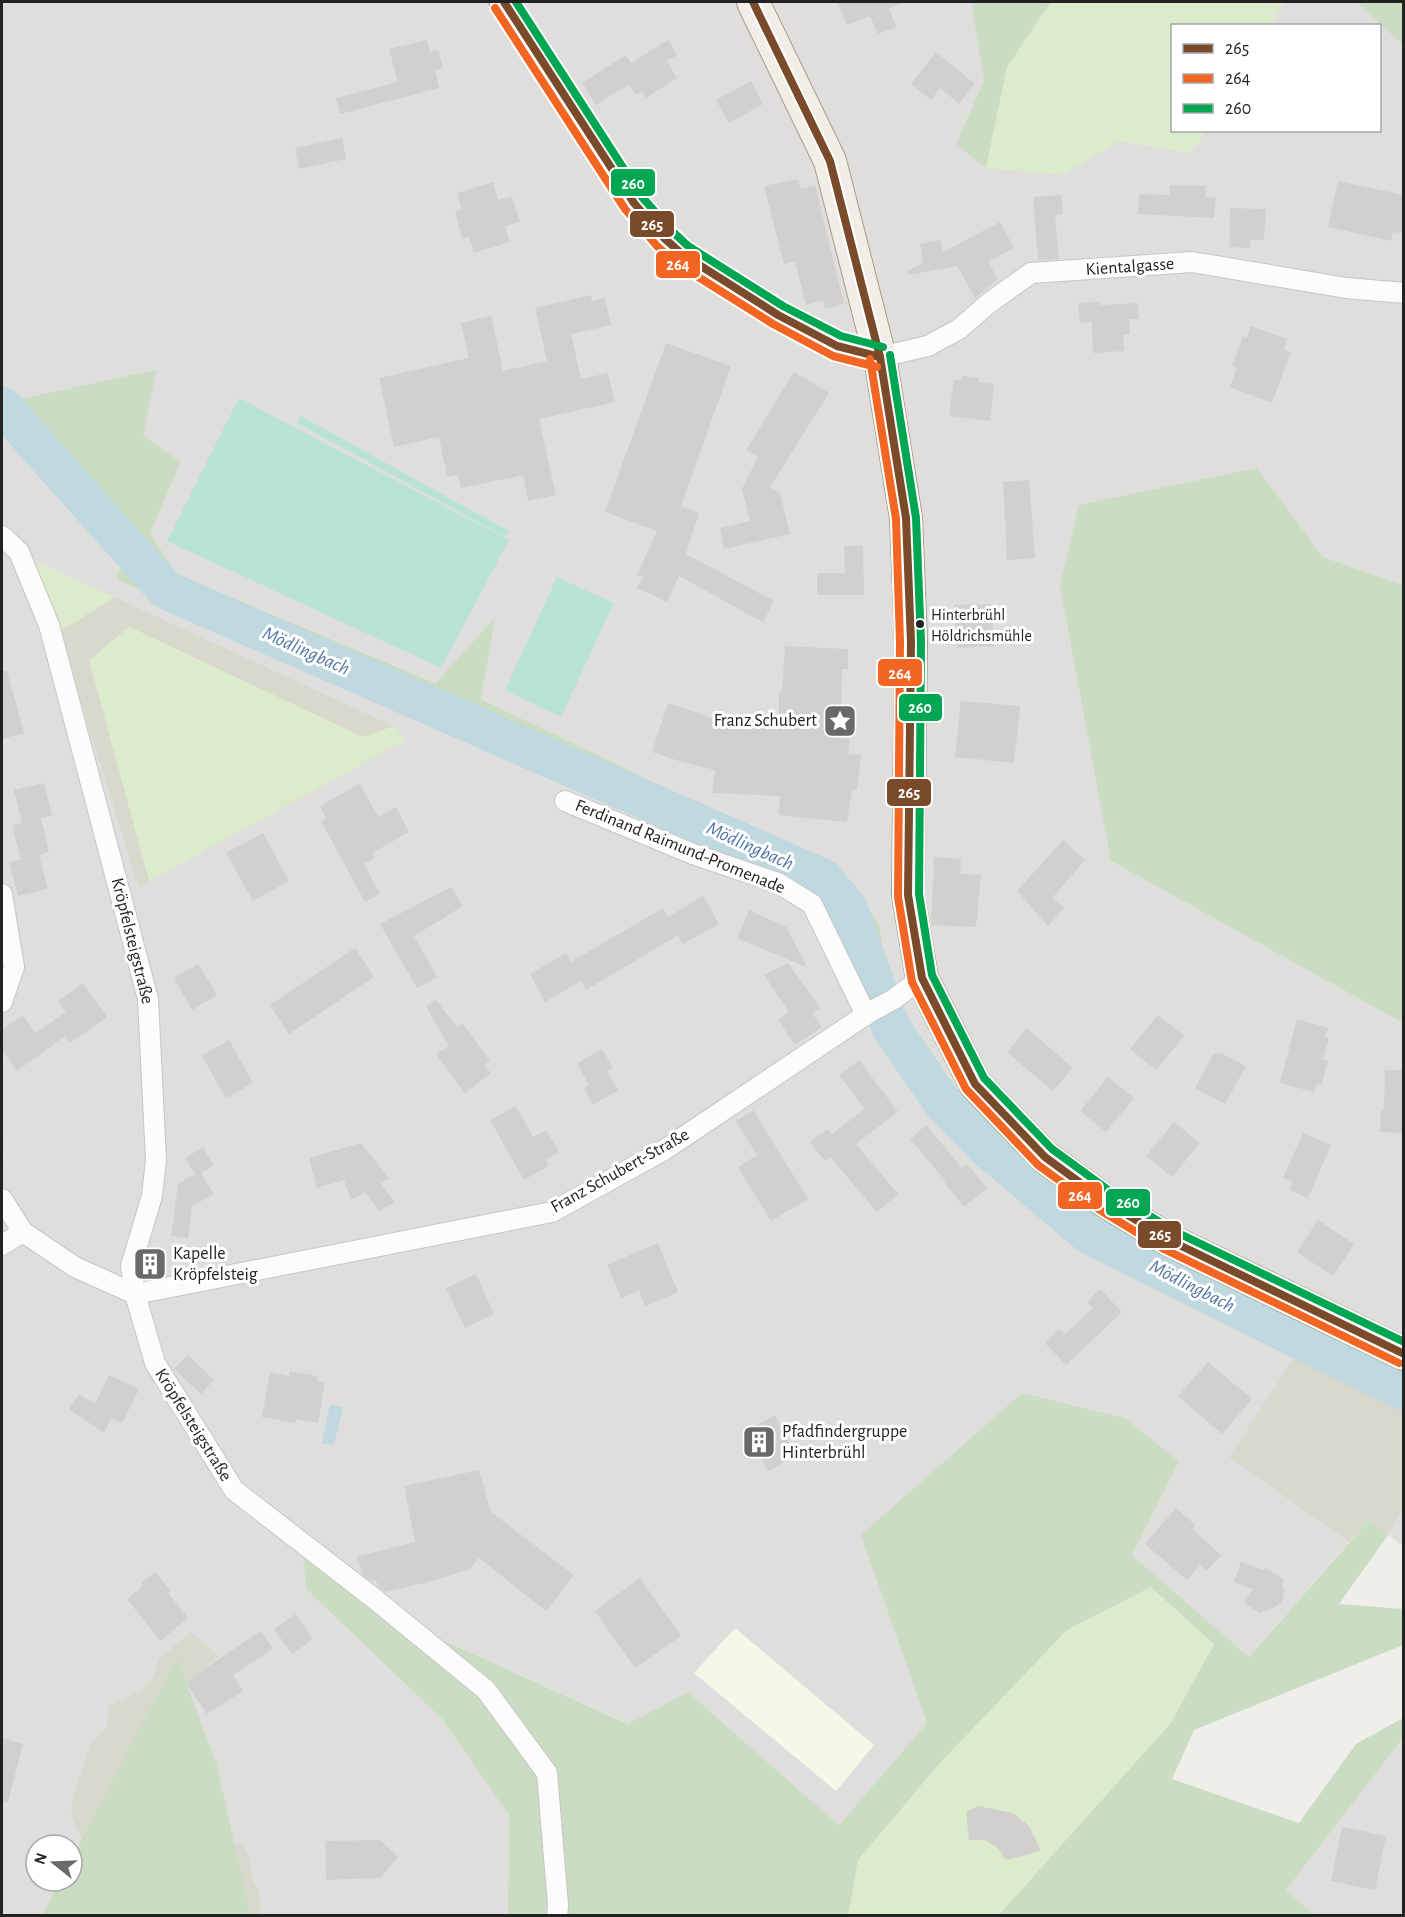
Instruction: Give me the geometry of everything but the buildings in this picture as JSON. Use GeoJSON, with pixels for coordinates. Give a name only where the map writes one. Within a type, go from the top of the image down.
{"type":"FeatureCollection","features":[{"type":"Feature","properties":{"kind":"main road"},"geometry":{"type":"LineString","coordinates":[[504,2],[633,203],[664,238],[682,254],[778,315],[837,346],[880,357]]}},
{"type":"Feature","properties":{"kind":"main road"},"geometry":{"type":"LineString","coordinates":[[759,4],[830,161],[880,357],[906,518],[911,642],[908,895],[922,978],[975,1084],[1046,1157],[1105,1201],[1168,1240],[1404,1354]]}},
{"type":"Feature","properties":{"kind":"street","name":"Kientalgasse"},"geometry":{"type":"LineString","coordinates":[[880,357],[928,346],[939,341],[959,329],[989,303],[1031,273],[1192,262],[1346,288],[1404,293]]}},
{"type":"Feature","properties":{"kind":"street","name":"Kröpfelsteigstraße"},"geometry":{"type":"LineString","coordinates":[[2,536],[19,552],[49,625],[148,999],[156,1160],[152,1196],[131,1266],[135,1294],[155,1363],[234,1490],[376,1600],[486,1690],[547,1773],[557,1916]]}},
{"type":"Feature","properties":{"kind":"street","name":"Ferdinand Raimund-Promenade"},"geometry":{"type":"LineString","coordinates":[[565,801],[693,854],[778,883],[812,904],[868,1014]]}},
{"type":"Feature","properties":{"kind":"street"},"geometry":{"type":"LineString","coordinates":[[2,894],[14,967],[2,1002]]}},
{"type":"Feature","properties":{"kind":"street","name":"Franz Schubert-Straße"},"geometry":{"type":"LineString","coordinates":[[135,1294],[552,1212],[611,1177],[664,1150],[894,999],[922,978]]}},
{"type":"Feature","properties":{"kind":"street"},"geometry":{"type":"LineString","coordinates":[[2,1199],[23,1232],[75,1268],[135,1294]]}},
{"type":"Feature","properties":{"kind":"street"},"geometry":{"type":"LineString","coordinates":[[2,1245],[23,1232]]}},
{"type":"Feature","properties":{"kind":"shaded area"},"geometry":{"type":"Polygon","coordinates":[[[2,2],[971,2],[984,80],[956,144],[1062,175],[1118,141],[1191,153],[1204,132],[1381,132],[1381,25],[1403,45],[1403,585],[1323,557],[1257,468],[1111,861],[1403,1023],[1403,1546],[1368,1520],[1249,1657],[1132,1555],[862,1535],[927,1723],[839,1825],[688,1692],[629,1724],[372,1608],[307,1590],[442,1719],[510,1815],[508,1915],[250,1915],[217,1765],[177,1659],[84,1835],[84,1833],[24,1833],[24,1893],[54,1893],[42,1915],[2,1915],[2,2]],[[16,401],[134,537],[116,579],[775,877],[810,883],[850,941],[870,994],[833,864],[764,835],[481,699],[494,618],[437,683],[177,574],[150,533],[181,462],[16,401]],[[32,560],[59,632],[139,888],[405,740],[394,726],[32,560]]]}},
{"type":"Feature","properties":{"kind":"shaded area"},"geometry":{"type":"Polygon","coordinates":[[[1284,2],[1356,2],[1380,24],[1271,24],[1284,2]]]}},
{"type":"Feature","properties":{"kind":"shaded area"},"geometry":{"type":"Polygon","coordinates":[[[686,583],[765,624],[778,601],[841,621],[838,639],[758,640],[760,662],[709,678],[695,670],[649,693],[625,758],[566,729],[628,587],[675,607],[686,583]]]}},
{"type":"Feature","properties":{"kind":"shaded area"},"geometry":{"type":"Polygon","coordinates":[[[114,597],[394,726],[364,738],[129,627],[149,881],[139,889],[59,632],[114,597]]]}},
{"type":"Feature","properties":{"kind":"shaded area"},"geometry":{"type":"Polygon","coordinates":[[[114,1035],[136,1067],[136,1113],[46,1172],[2,1162],[13,1110],[114,1035]]]}},
{"type":"Feature","properties":{"kind":"shaded area"},"geometry":{"type":"Polygon","coordinates":[[[133,1127],[136,1143],[126,1241],[103,1262],[55,1231],[40,1189],[133,1127]]]}},
{"type":"Feature","properties":{"kind":"shaded area"},"geometry":{"type":"Polygon","coordinates":[[[1298,1352],[1403,1408],[1403,1509],[1388,1535],[1369,1520],[1349,1542],[1229,1457],[1298,1352]]]}},
{"type":"Feature","properties":{"kind":"shaded area"},"geometry":{"type":"Polygon","coordinates":[[[735,1628],[874,1745],[836,1791],[694,1673],[735,1628]]]}},
{"type":"Feature","properties":{"kind":"shaded area"},"geometry":{"type":"Polygon","coordinates":[[[191,1632],[219,1656],[192,1677],[188,1686],[189,1699],[227,1805],[218,1812],[233,1842],[243,1846],[249,1857],[253,1882],[259,1890],[260,1915],[102,1915],[84,1874],[84,1833],[79,1833],[71,1816],[73,1797],[92,1742],[106,1729],[109,1706],[142,1690],[153,1677],[159,1659],[191,1632]]]}},
{"type":"Feature","properties":{"kind":"shaded area"},"geometry":{"type":"Polygon","coordinates":[[[1403,1738],[1403,1915],[1314,1915],[1286,1890],[1403,1738]]]}},
{"type":"Feature","properties":{"kind":"green space"},"geometry":{"type":"Polygon","coordinates":[[[971,2],[1051,2],[1007,67],[986,168],[956,144],[984,80],[971,2]]]}},
{"type":"Feature","properties":{"kind":"green space"},"geometry":{"type":"Polygon","coordinates":[[[1051,2],[1284,2],[1271,24],[1171,24],[1171,132],[1204,132],[1191,153],[1119,141],[1062,175],[986,168],[1007,67],[1051,2]]]}},
{"type":"Feature","properties":{"kind":"green space"},"geometry":{"type":"Polygon","coordinates":[[[1356,2],[1403,2],[1403,45],[1356,2]]]}},
{"type":"Feature","properties":{"kind":"green space"},"geometry":{"type":"Polygon","coordinates":[[[156,370],[143,436],[181,462],[150,533],[177,574],[436,683],[495,617],[481,699],[764,835],[833,864],[879,923],[888,981],[870,995],[850,941],[810,883],[775,877],[116,579],[134,537],[15,400],[156,370]]]}},
{"type":"Feature","properties":{"kind":"green space"},"geometry":{"type":"Polygon","coordinates":[[[239,398],[509,540],[441,668],[167,541],[239,398]]]}},
{"type":"Feature","properties":{"kind":"green space"},"geometry":{"type":"Polygon","coordinates":[[[301,416],[509,531],[505,537],[297,423],[301,416]]]}},
{"type":"Feature","properties":{"kind":"green space"},"geometry":{"type":"Polygon","coordinates":[[[1257,468],[1323,557],[1403,585],[1403,1023],[1111,861],[1060,586],[1079,505],[1257,468]]]}},
{"type":"Feature","properties":{"kind":"green space"},"geometry":{"type":"Polygon","coordinates":[[[31,560],[114,597],[59,632],[31,560]]]}},
{"type":"Feature","properties":{"kind":"green space"},"geometry":{"type":"Polygon","coordinates":[[[557,577],[614,603],[561,717],[505,690],[557,577]]]}},
{"type":"Feature","properties":{"kind":"green space"},"geometry":{"type":"Polygon","coordinates":[[[129,627],[363,737],[394,726],[406,740],[149,881],[89,660],[129,627]]]}},
{"type":"Feature","properties":{"kind":"green space"},"geometry":{"type":"Polygon","coordinates":[[[1022,1393],[1124,1418],[1179,1461],[1132,1555],[1249,1657],[1369,1520],[1388,1535],[1339,1604],[1403,1609],[1403,1645],[1194,1730],[1172,1779],[1299,1823],[1356,1744],[1403,1718],[1403,1738],[1286,1890],[1314,1915],[999,1915],[1170,1724],[1214,1644],[1151,1587],[1067,1630],[940,1763],[858,1860],[849,1912],[844,1915],[508,1915],[509,1815],[442,1719],[307,1590],[302,1550],[372,1608],[628,1724],[688,1692],[839,1825],[927,1723],[861,1535],[1022,1393]]]}},
{"type":"Feature","properties":{"kind":"green space"},"geometry":{"type":"Polygon","coordinates":[[[1151,1587],[1214,1643],[1170,1724],[1014,1901],[999,1915],[844,1916],[849,1912],[858,1860],[940,1763],[1067,1630],[1151,1587]]]}},
{"type":"Feature","properties":{"kind":"green space"},"geometry":{"type":"Polygon","coordinates":[[[177,1658],[217,1765],[250,1915],[42,1915],[54,1893],[84,1893],[84,1835],[177,1658]]]}},
{"type":"Feature","properties":{"kind":"water"},"geometry":{"type":"Polygon","coordinates":[[[330,1404],[343,1407],[334,1445],[322,1443],[330,1404]]]}},
{"type":"Feature","properties":{"kind":"waterway","name":"Mödlingbach"},"geometry":{"type":"LineString","coordinates":[[2,406],[166,590],[823,878],[848,908],[891,1028],[943,1103],[988,1149],[1091,1236],[1404,1391]]}},
{"type":"Feature","properties":{"kind":"transit line","name":"265"},"geometry":{"type":"LineString","coordinates":[[504,2],[634,203],[664,238],[682,254],[778,315],[837,346],[880,357]]}},
{"type":"Feature","properties":{"kind":"transit line","name":"260"},"geometry":{"type":"LineString","coordinates":[[516,2],[642,197],[672,231],[688,246],[783,306],[841,336],[883,347]]}},
{"type":"Feature","properties":{"kind":"transit line","name":"265"},"geometry":{"type":"LineString","coordinates":[[753,2],[830,161],[880,357],[906,518],[911,642],[908,895],[922,978],[975,1084],[1045,1157],[1105,1201],[1169,1240],[1404,1354]]}},
{"type":"Feature","properties":{"kind":"transit line","name":"264"},"geometry":{"type":"LineString","coordinates":[[495,8],[625,209],[657,246],[676,263],[773,324],[833,356],[877,367]]}},
{"type":"Feature","properties":{"kind":"transit line","name":"260"},"geometry":{"type":"LineString","coordinates":[[890,355],[916,518],[921,642],[919,894],[932,975],[984,1078],[1052,1149],[1111,1192],[1174,1231],[1404,1342]]}},
{"type":"Feature","properties":{"kind":"transit line","name":"264"},"geometry":{"type":"LineString","coordinates":[[870,359],[896,519],[900,642],[898,897],[912,982],[966,1089],[1038,1165],[1100,1210],[1164,1249],[1399,1363]]}},
{"type":"Feature","properties":{"kind":"place","name":"Hinterbrühl Höldrichsmühle"},"geometry":{"type":"Point","coordinates":[920,624]}},
{"type":"Feature","properties":{"kind":"place","name":"Franz Schubert"},"geometry":{"type":"Point","coordinates":[840,721]}},
{"type":"Feature","properties":{"kind":"place","name":"Kapelle Kröpfelsteig"},"geometry":{"type":"Point","coordinates":[150,1264]}},
{"type":"Feature","properties":{"kind":"place","name":"Pfadfindergruppe Hinterbrühl"},"geometry":{"type":"Point","coordinates":[759,1442]}}]}
